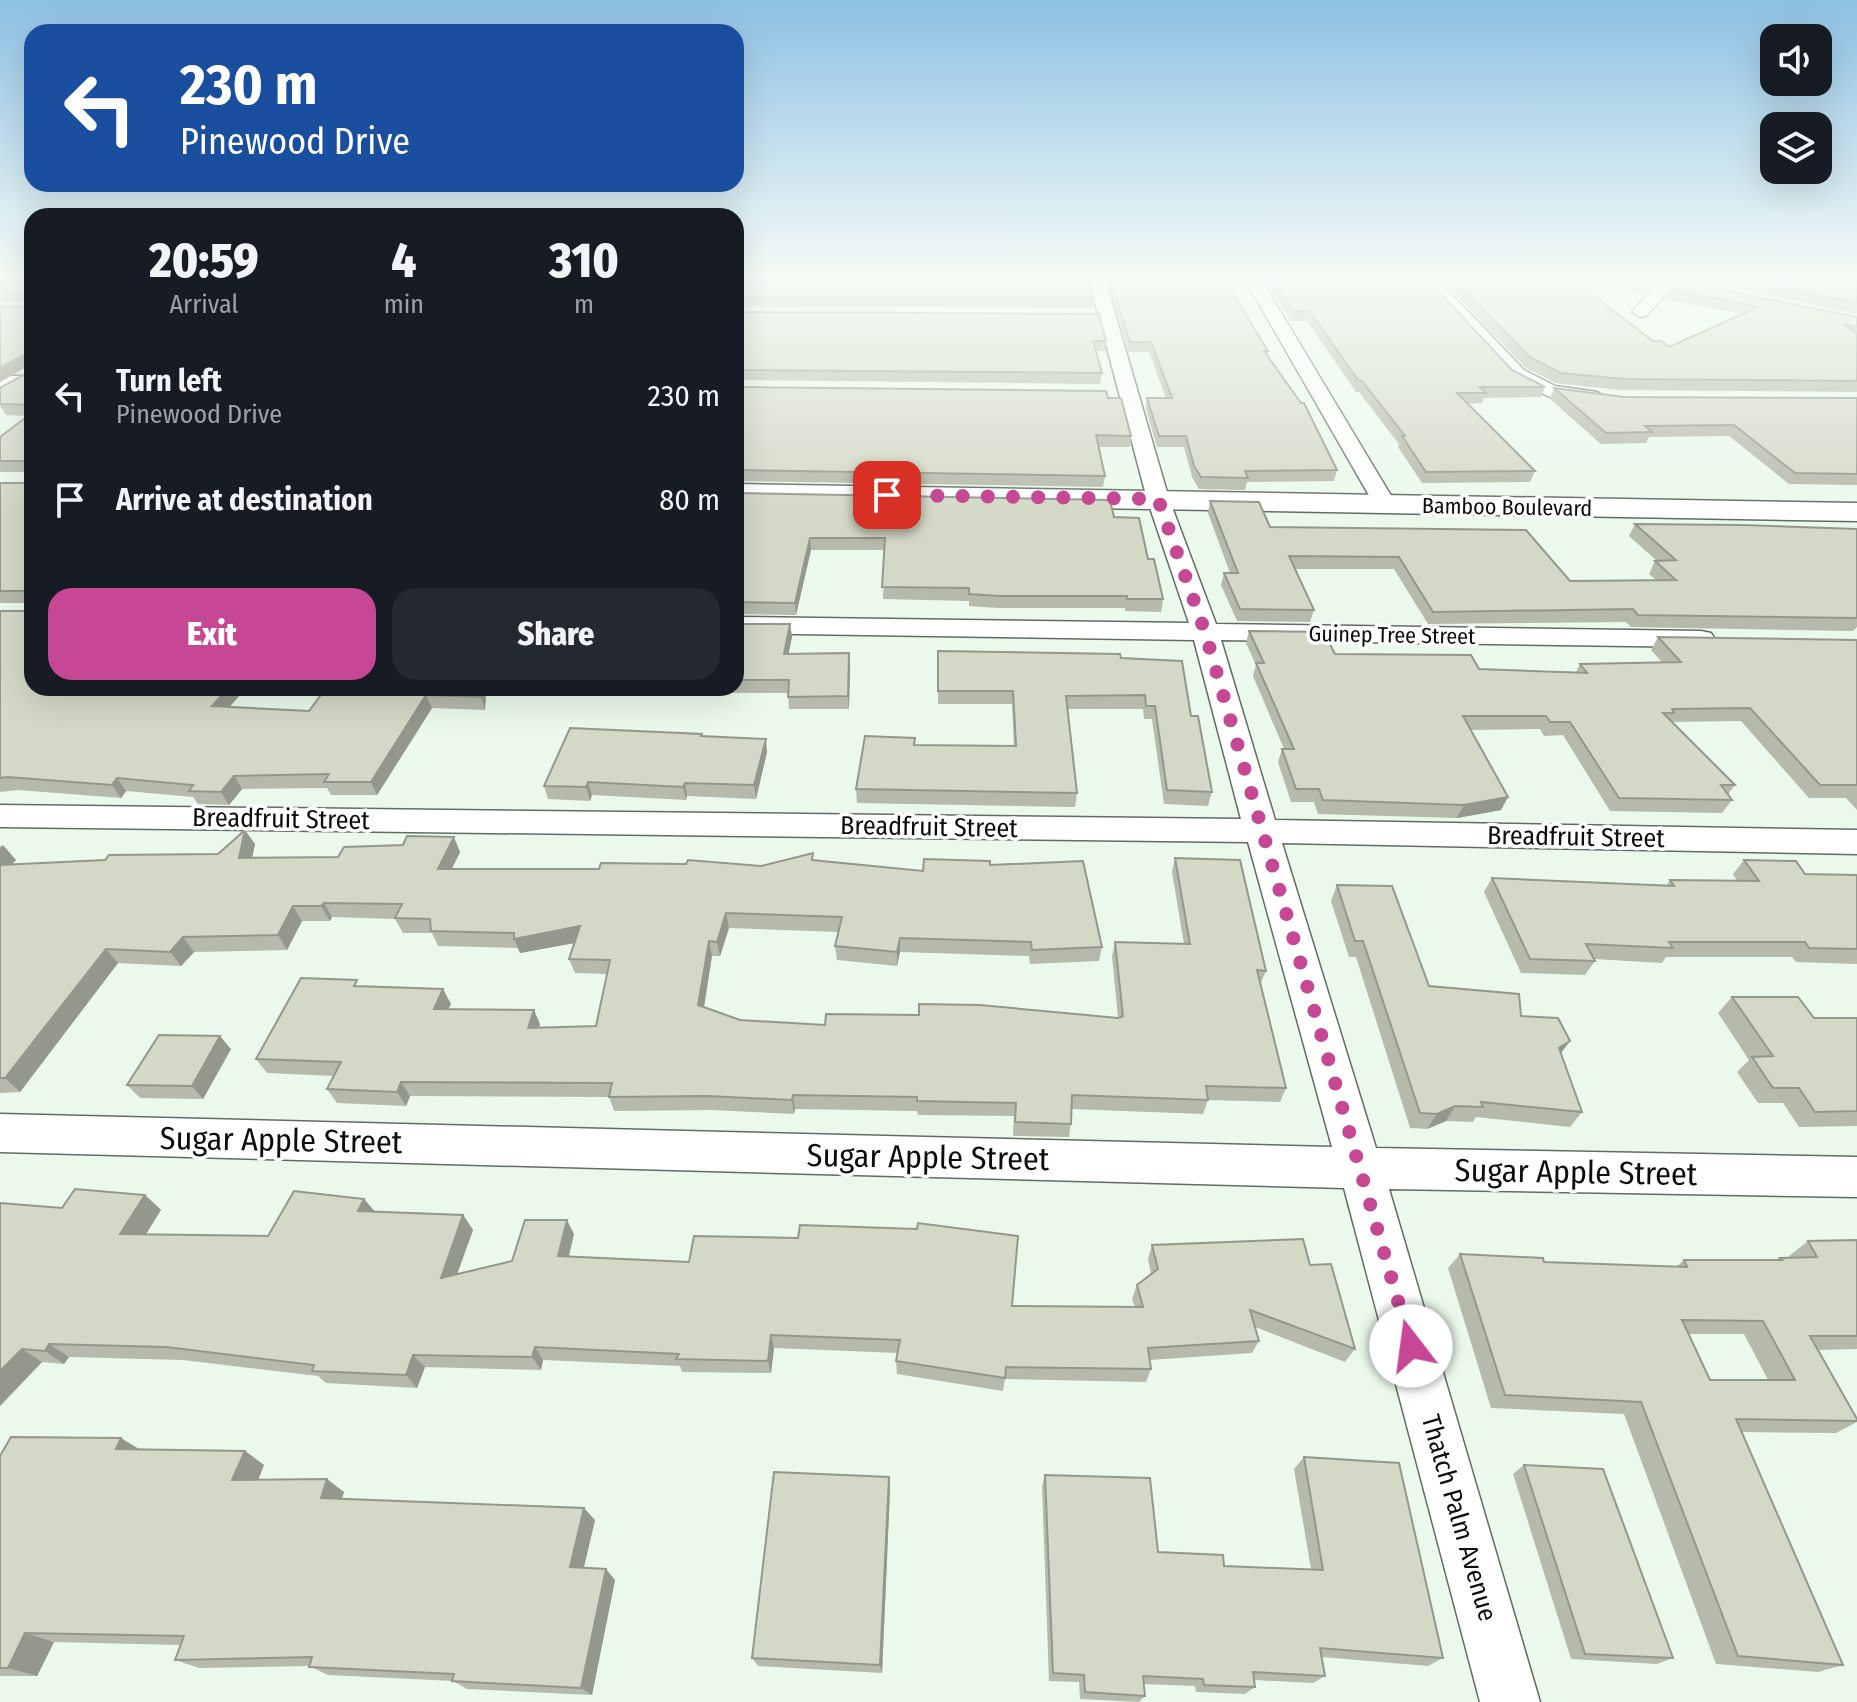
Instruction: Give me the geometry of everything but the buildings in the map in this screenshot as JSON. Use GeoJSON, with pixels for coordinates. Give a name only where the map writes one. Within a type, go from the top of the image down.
{"type":"FeatureCollection","features":[{"type":"Feature","properties":{"kind":"main road","name":"Bamboo Boulevard"},"geometry":{"type":"LineString","coordinates":[[744,493],[1857,512]]}},
{"type":"Feature","properties":{"kind":"street","name":"Thatch Palm Avenue"},"geometry":{"type":"LineString","coordinates":[[1110,355],[1205,632],[1340,1109],[1361,1168],[1510,1702]]}},
{"type":"Feature","properties":{"kind":"street"},"geometry":{"type":"LineString","coordinates":[[1298,355],[1385,504]]}},
{"type":"Feature","properties":{"kind":"street"},"geometry":{"type":"LineString","coordinates":[[1499,355],[1529,382],[1570,395],[1619,399]]}},
{"type":"Feature","properties":{"kind":"street"},"geometry":{"type":"LineString","coordinates":[[0,394],[21,380]]}},
{"type":"Feature","properties":{"kind":"street","name":"Guinep Tree Street"},"geometry":{"type":"LineString","coordinates":[[744,625],[1730,640]]}},
{"type":"Feature","properties":{"kind":"street","name":"Breadfruit Street"},"geometry":{"type":"LineString","coordinates":[[0,816],[1262,831],[1857,842]]}},
{"type":"Feature","properties":{"kind":"street","name":"Sugar Apple Street"},"geometry":{"type":"LineString","coordinates":[[0,1133],[1361,1168],[1857,1177]]}},
{"type":"Feature","properties":{"kind":"route"},"geometry":{"type":"LineString","coordinates":[[887,495],[1158,499],[1205,632],[1340,1109],[1361,1168],[1411,1346]]}}]}
